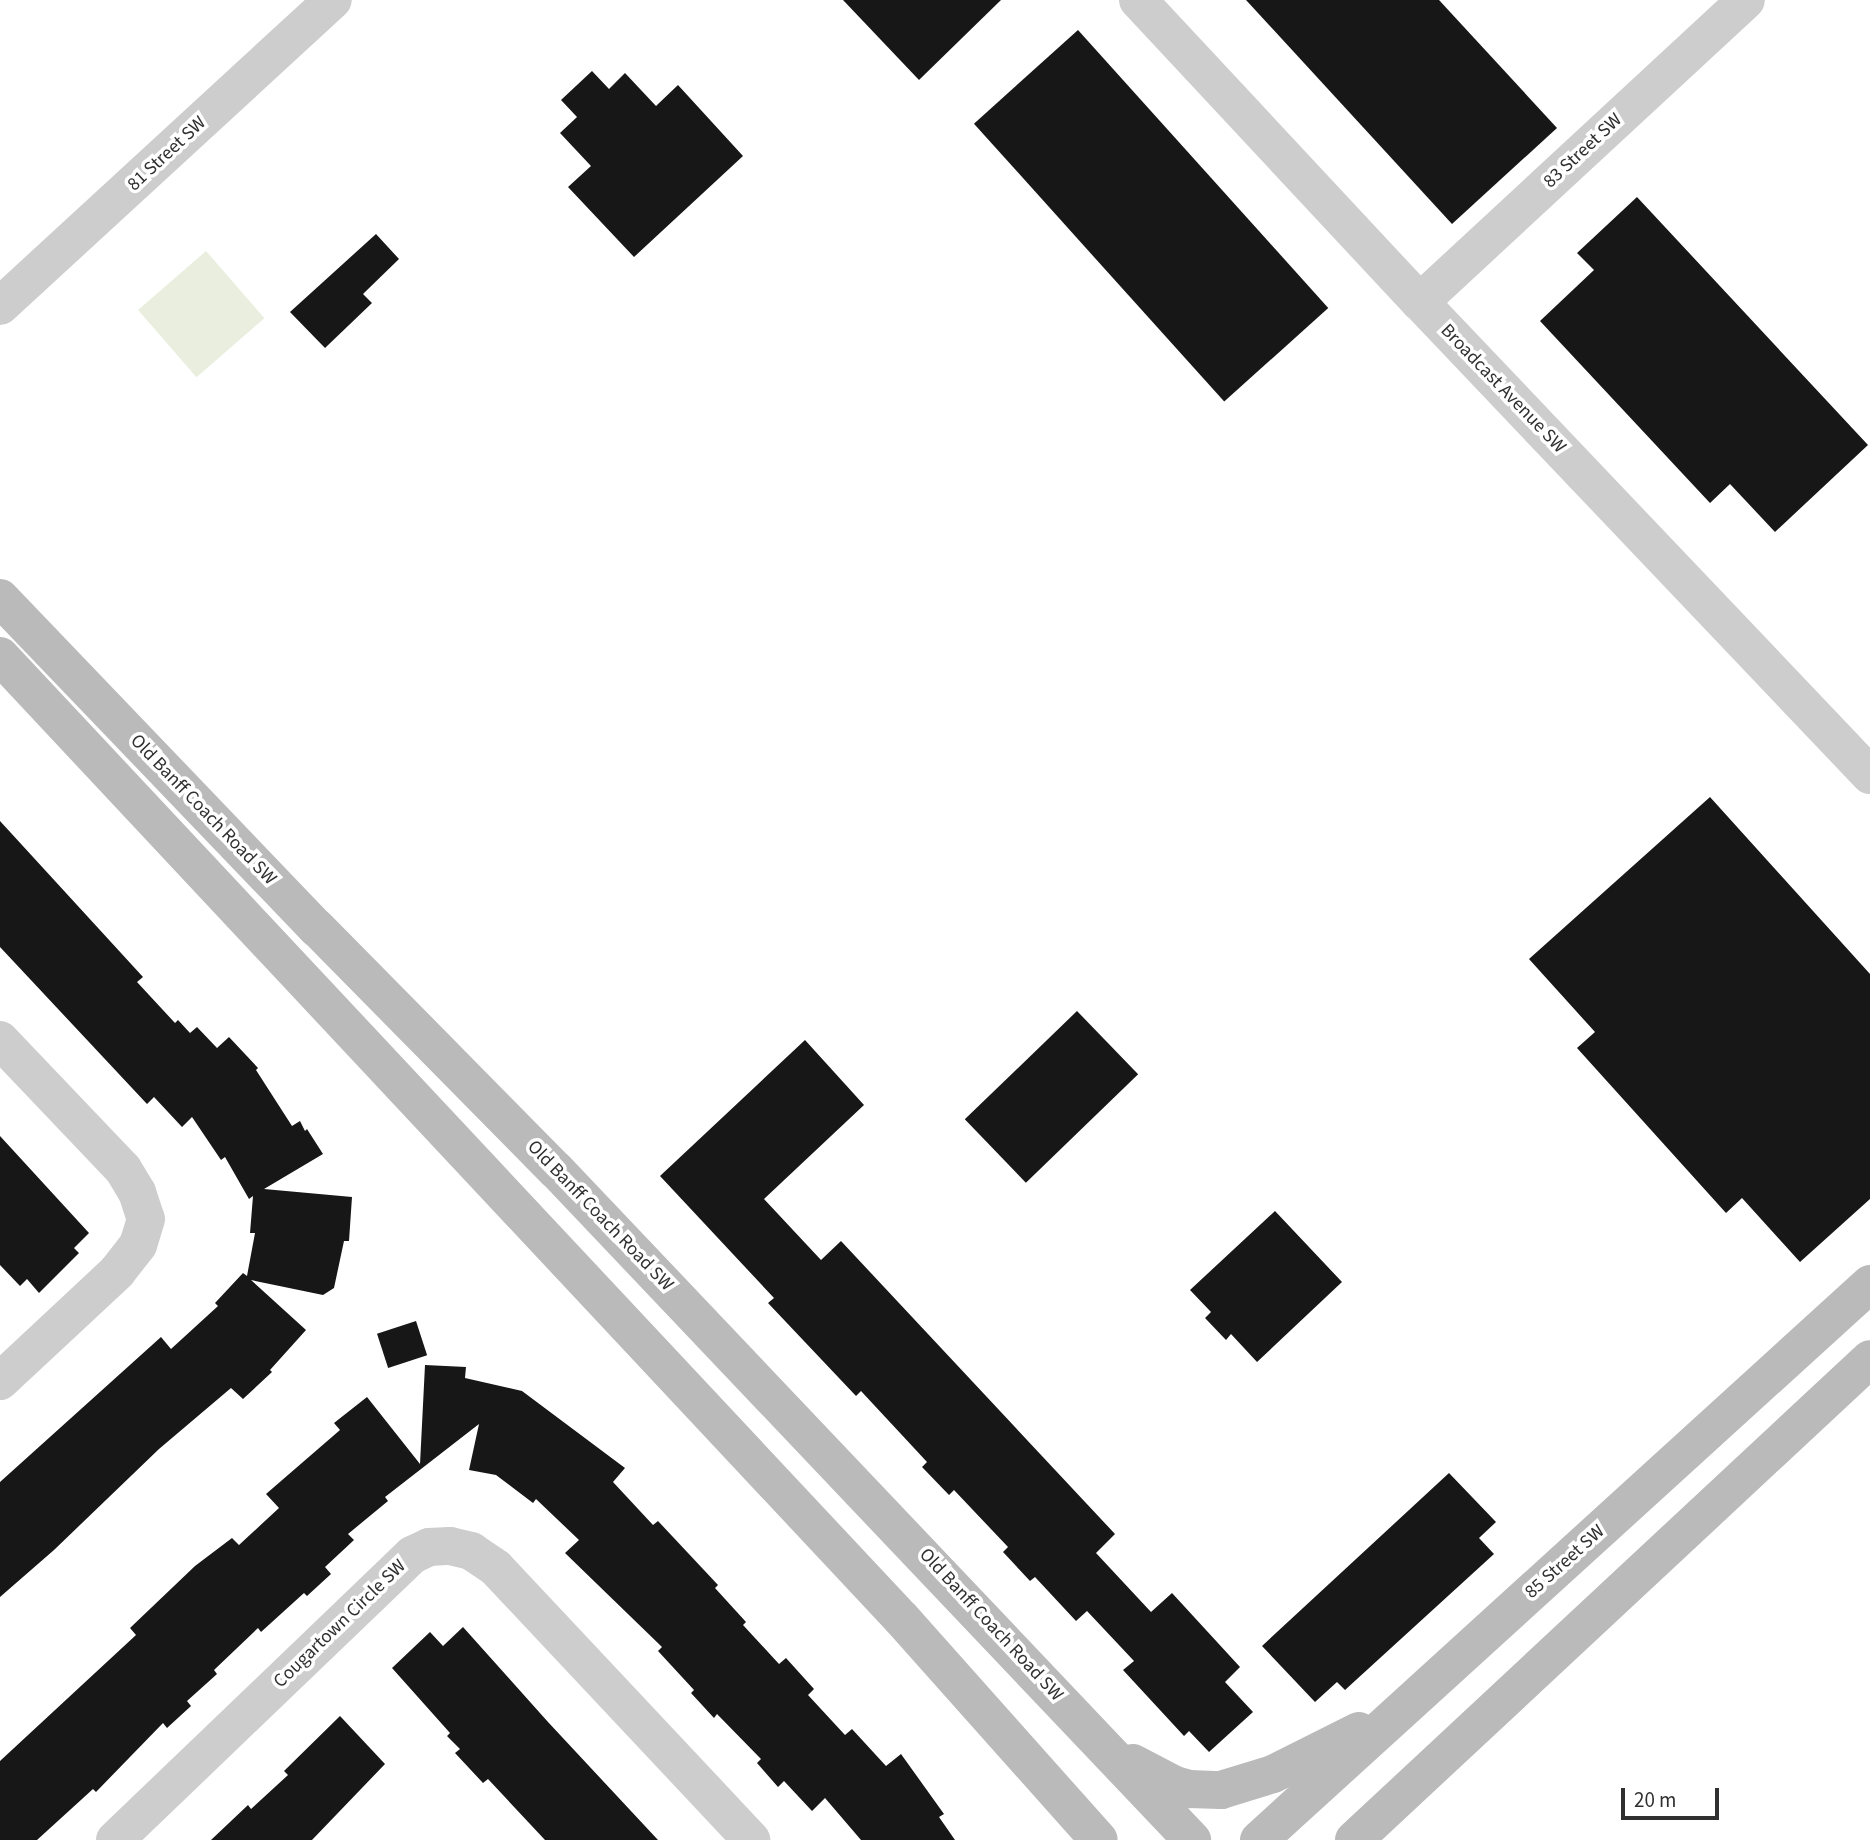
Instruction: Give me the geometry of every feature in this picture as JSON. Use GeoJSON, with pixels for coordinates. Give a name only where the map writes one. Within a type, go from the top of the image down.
{"type":"FeatureCollection","features":[{"type":"Feature","properties":{"kind":"main road","name":"Old Banff Coach Road SW"},"geometry":{"type":"LineString","coordinates":[[0,598],[317,928],[574,1188],[1192,1840]]}},
{"type":"Feature","properties":{"kind":"main road"},"geometry":{"type":"LineString","coordinates":[[0,656],[969,1693],[1100,1840]]}},
{"type":"Feature","properties":{"kind":"main road","name":"85 Street SW"},"geometry":{"type":"LineString","coordinates":[[1259,1840],[1870,1284]]}},
{"type":"Feature","properties":{"kind":"main road"},"geometry":{"type":"LineString","coordinates":[[1354,1840],[1870,1359]]}},
{"type":"Feature","properties":{"kind":"main road"},"geometry":{"type":"LineString","coordinates":[[969,1693],[1068,1840]]}},
{"type":"Feature","properties":{"kind":"main road"},"geometry":{"type":"LineString","coordinates":[[1100,1741],[1128,1760],[1175,1785],[1189,1789],[1221,1790],[1252,1782],[1297,1763],[1410,1703]]}},
{"type":"Feature","properties":{"kind":"main road"},"geometry":{"type":"LineString","coordinates":[[1368,1840],[1397,1801]]}},
{"type":"Feature","properties":{"kind":"street","name":"81 Street SW"},"geometry":{"type":"LineString","coordinates":[[0,306],[333,0]]}},
{"type":"Feature","properties":{"kind":"street","name":"Broadcast Avenue SW"},"geometry":{"type":"LineString","coordinates":[[1138,0],[1420,302],[1870,775]]}},
{"type":"Feature","properties":{"kind":"street","name":"83 Street SW"},"geometry":{"type":"LineString","coordinates":[[1420,302],[1746,0]]}},
{"type":"Feature","properties":{"kind":"street"},"geometry":{"type":"LineString","coordinates":[[0,1040],[123,1168],[137,1192],[146,1219],[138,1245],[117,1272],[0,1381]]}},
{"type":"Feature","properties":{"kind":"street","name":"Cougartown Circle SW"},"geometry":{"type":"LineString","coordinates":[[115,1840],[412,1555],[429,1548],[450,1546],[471,1551],[496,1568],[751,1840]]}},
{"type":"Feature","properties":{"kind":"green space"},"geometry":{"type":"Polygon","coordinates":[[[206,251],[264,318],[196,377],[138,310],[206,251]]]}},
{"type":"Feature","properties":{"kind":"building"},"geometry":{"type":"Polygon","coordinates":[[[843,0],[1001,0],[919,80],[843,0]]]}},
{"type":"Feature","properties":{"kind":"building"},"geometry":{"type":"Polygon","coordinates":[[[1246,0],[1439,0],[1557,128],[1452,224],[1246,0]]]}},
{"type":"Feature","properties":{"kind":"building"},"geometry":{"type":"Polygon","coordinates":[[[1078,30],[1328,308],[1224,402],[974,124],[1078,30]]]}},
{"type":"Feature","properties":{"kind":"building"},"geometry":{"type":"Polygon","coordinates":[[[592,71],[609,89],[625,73],[656,106],[678,85],[743,156],[634,257],[568,187],[591,166],[560,133],[577,117],[561,100],[592,71]]]}},
{"type":"Feature","properties":{"kind":"building"},"geometry":{"type":"Polygon","coordinates":[[[1637,197],[1868,445],[1775,532],[1730,484],[1710,503],[1540,321],[1594,270],[1577,253],[1637,197]]]}},
{"type":"Feature","properties":{"kind":"building"},"geometry":{"type":"Polygon","coordinates":[[[376,234],[399,259],[363,294],[372,303],[325,348],[290,312],[376,234]]]}},
{"type":"Feature","properties":{"kind":"building"},"geometry":{"type":"Polygon","coordinates":[[[1710,797],[1870,974],[1870,1199],[1800,1262],[1742,1198],[1726,1213],[1577,1048],[1595,1032],[1529,959],[1710,797]]]}},
{"type":"Feature","properties":{"kind":"building"},"geometry":{"type":"Polygon","coordinates":[[[0,821],[143,977],[137,982],[175,1023],[178,1020],[190,1033],[197,1027],[217,1048],[229,1037],[258,1068],[256,1070],[292,1126],[300,1121],[305,1131],[307,1129],[323,1154],[264,1189],[352,1197],[349,1241],[344,1241],[334,1288],[323,1295],[251,1280],[306,1330],[270,1370],[272,1372],[243,1399],[231,1388],[159,1449],[54,1550],[0,1597],[0,1482],[161,1337],[171,1349],[218,1306],[215,1303],[243,1273],[247,1276],[255,1233],[250,1233],[253,1196],[249,1199],[225,1157],[221,1160],[192,1117],[182,1127],[154,1097],[147,1104],[0,947],[0,821]]]}},
{"type":"Feature","properties":{"kind":"building"},"geometry":{"type":"Polygon","coordinates":[[[1077,1011],[1138,1074],[1026,1183],[965,1119],[1077,1011]]]}},
{"type":"Feature","properties":{"kind":"building"},"geometry":{"type":"Polygon","coordinates":[[[805,1040],[864,1105],[764,1199],[821,1260],[841,1241],[1115,1534],[1096,1553],[1151,1612],[1172,1593],[1240,1667],[1225,1682],[1253,1712],[1209,1752],[1189,1731],[1184,1736],[1123,1670],[1134,1661],[1087,1611],[1076,1621],[1035,1577],[1030,1581],[1003,1552],[1008,1547],[954,1490],[949,1495],[922,1467],[927,1462],[861,1391],[856,1396],[768,1303],[774,1298],[660,1176],[805,1040]]]}},
{"type":"Feature","properties":{"kind":"building"},"geometry":{"type":"Polygon","coordinates":[[[0,1136],[89,1233],[74,1248],[79,1253],[39,1293],[27,1279],[20,1286],[0,1265],[0,1136]]]}},
{"type":"Feature","properties":{"kind":"building"},"geometry":{"type":"Polygon","coordinates":[[[1275,1211],[1342,1282],[1257,1362],[1231,1334],[1226,1340],[1205,1318],[1211,1312],[1190,1290],[1275,1211]]]}},
{"type":"Feature","properties":{"kind":"building"},"geometry":{"type":"Polygon","coordinates":[[[416,1321],[427,1355],[388,1368],[377,1334],[416,1321]]]}},
{"type":"Feature","properties":{"kind":"building"},"geometry":{"type":"Polygon","coordinates":[[[425,1365],[466,1367],[465,1378],[522,1391],[625,1468],[613,1482],[653,1525],[658,1521],[718,1585],[715,1588],[746,1622],[743,1625],[779,1664],[786,1658],[814,1689],[808,1695],[845,1735],[852,1729],[886,1766],[901,1754],[944,1814],[939,1817],[955,1840],[861,1840],[825,1798],[812,1811],[784,1781],[778,1787],[757,1763],[761,1759],[717,1714],[714,1718],[691,1693],[694,1690],[658,1651],[662,1647],[565,1553],[579,1540],[536,1499],[533,1503],[496,1475],[469,1470],[479,1424],[385,1497],[388,1501],[348,1534],[354,1540],[325,1567],[331,1574],[307,1596],[304,1593],[261,1632],[258,1628],[214,1670],[217,1674],[187,1701],[191,1706],[167,1728],[163,1723],[96,1792],[93,1789],[37,1840],[0,1840],[0,1761],[136,1635],[130,1628],[195,1566],[232,1538],[239,1545],[279,1508],[266,1494],[340,1430],[334,1423],[367,1397],[420,1464],[425,1365]]]}},
{"type":"Feature","properties":{"kind":"building"},"geometry":{"type":"Polygon","coordinates":[[[1449,1473],[1496,1522],[1479,1538],[1494,1554],[1345,1690],[1337,1682],[1315,1702],[1262,1646],[1449,1473]]]}},
{"type":"Feature","properties":{"kind":"building"},"geometry":{"type":"Polygon","coordinates":[[[463,1627],[658,1840],[545,1840],[488,1779],[483,1783],[455,1753],[460,1749],[447,1736],[450,1733],[392,1668],[430,1632],[443,1646],[463,1627]]]}},
{"type":"Feature","properties":{"kind":"building"},"geometry":{"type":"Polygon","coordinates":[[[340,1716],[385,1764],[312,1840],[211,1840],[248,1805],[251,1809],[288,1775],[284,1771],[340,1716]]]}}]}
